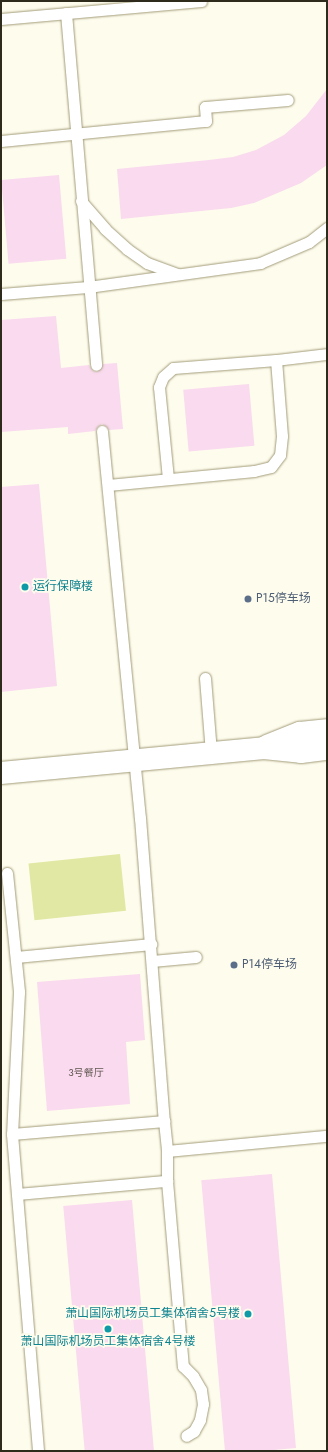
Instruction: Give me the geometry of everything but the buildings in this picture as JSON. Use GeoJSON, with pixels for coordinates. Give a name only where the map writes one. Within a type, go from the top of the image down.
{"type":"FeatureCollection","features":[{"type":"Feature","properties":{"kind":"street"},"geometry":{"type":"LineString","coordinates":[[264,748],[300,733],[327,730]]}},
{"type":"Feature","properties":{"kind":"street"},"geometry":{"type":"LineString","coordinates":[[1,773],[264,748],[301,752],[327,749]]}},
{"type":"Feature","properties":{"kind":"lane"},"geometry":{"type":"LineString","coordinates":[[1,18],[201,1]]}},
{"type":"Feature","properties":{"kind":"lane"},"geometry":{"type":"LineString","coordinates":[[66,13],[88,287],[96,365]]}},
{"type":"Feature","properties":{"kind":"lane"},"geometry":{"type":"LineString","coordinates":[[1,141],[206,121],[205,107],[288,100]]}},
{"type":"Feature","properties":{"kind":"lane"},"geometry":{"type":"LineString","coordinates":[[81,201],[105,229],[127,249],[147,263],[180,275]]}},
{"type":"Feature","properties":{"kind":"lane"},"geometry":{"type":"LineString","coordinates":[[1,294],[88,287],[260,263],[308,242],[327,228]]}},
{"type":"Feature","properties":{"kind":"lane"},"geometry":{"type":"LineString","coordinates":[[168,479],[159,387],[162,377],[173,368],[276,360],[327,354]]}},
{"type":"Feature","properties":{"kind":"lane"},"geometry":{"type":"LineString","coordinates":[[108,485],[254,471],[271,467],[280,455],[282,436],[276,360]]}},
{"type":"Feature","properties":{"kind":"lane"},"geometry":{"type":"LineString","coordinates":[[102,431],[135,761],[151,944],[167,1150],[167,1181],[183,1366],[193,1376],[201,1390],[203,1404],[200,1420],[194,1431],[186,1436]]}},
{"type":"Feature","properties":{"kind":"lane"},"geometry":{"type":"LineString","coordinates":[[205,678],[210,753]]}},
{"type":"Feature","properties":{"kind":"lane"},"geometry":{"type":"LineString","coordinates":[[7,873],[19,992],[12,1134],[38,1451]]}},
{"type":"Feature","properties":{"kind":"lane"},"geometry":{"type":"LineString","coordinates":[[16,957],[151,944]]}},
{"type":"Feature","properties":{"kind":"lane"},"geometry":{"type":"LineString","coordinates":[[152,961],[196,957]]}},
{"type":"Feature","properties":{"kind":"lane"},"geometry":{"type":"LineString","coordinates":[[12,1134],[164,1121]]}},
{"type":"Feature","properties":{"kind":"lane"},"geometry":{"type":"LineString","coordinates":[[167,1150],[327,1136]]}},
{"type":"Feature","properties":{"kind":"lane"},"geometry":{"type":"LineString","coordinates":[[17,1194],[167,1181]]}},
{"type":"Feature","properties":{"kind":"green space"},"geometry":{"type":"Polygon","coordinates":[[[120,854],[126,911],[34,920],[29,864],[120,854]]]}},
{"type":"Feature","properties":{"kind":"place","name":"运行保障楼"},"geometry":{"type":"Point","coordinates":[25,587]}},
{"type":"Feature","properties":{"kind":"place","name":"P15停车场"},"geometry":{"type":"Point","coordinates":[248,599]}},
{"type":"Feature","properties":{"kind":"place","name":"P14停车场"},"geometry":{"type":"Point","coordinates":[234,965]}},
{"type":"Feature","properties":{"kind":"place","name":"萧山国际机场员工集体宿舍5号楼"},"geometry":{"type":"Point","coordinates":[248,1314]}},
{"type":"Feature","properties":{"kind":"place","name":"萧山国际机场员工集体宿舍4号楼"},"geometry":{"type":"Point","coordinates":[108,1329]}}]}
